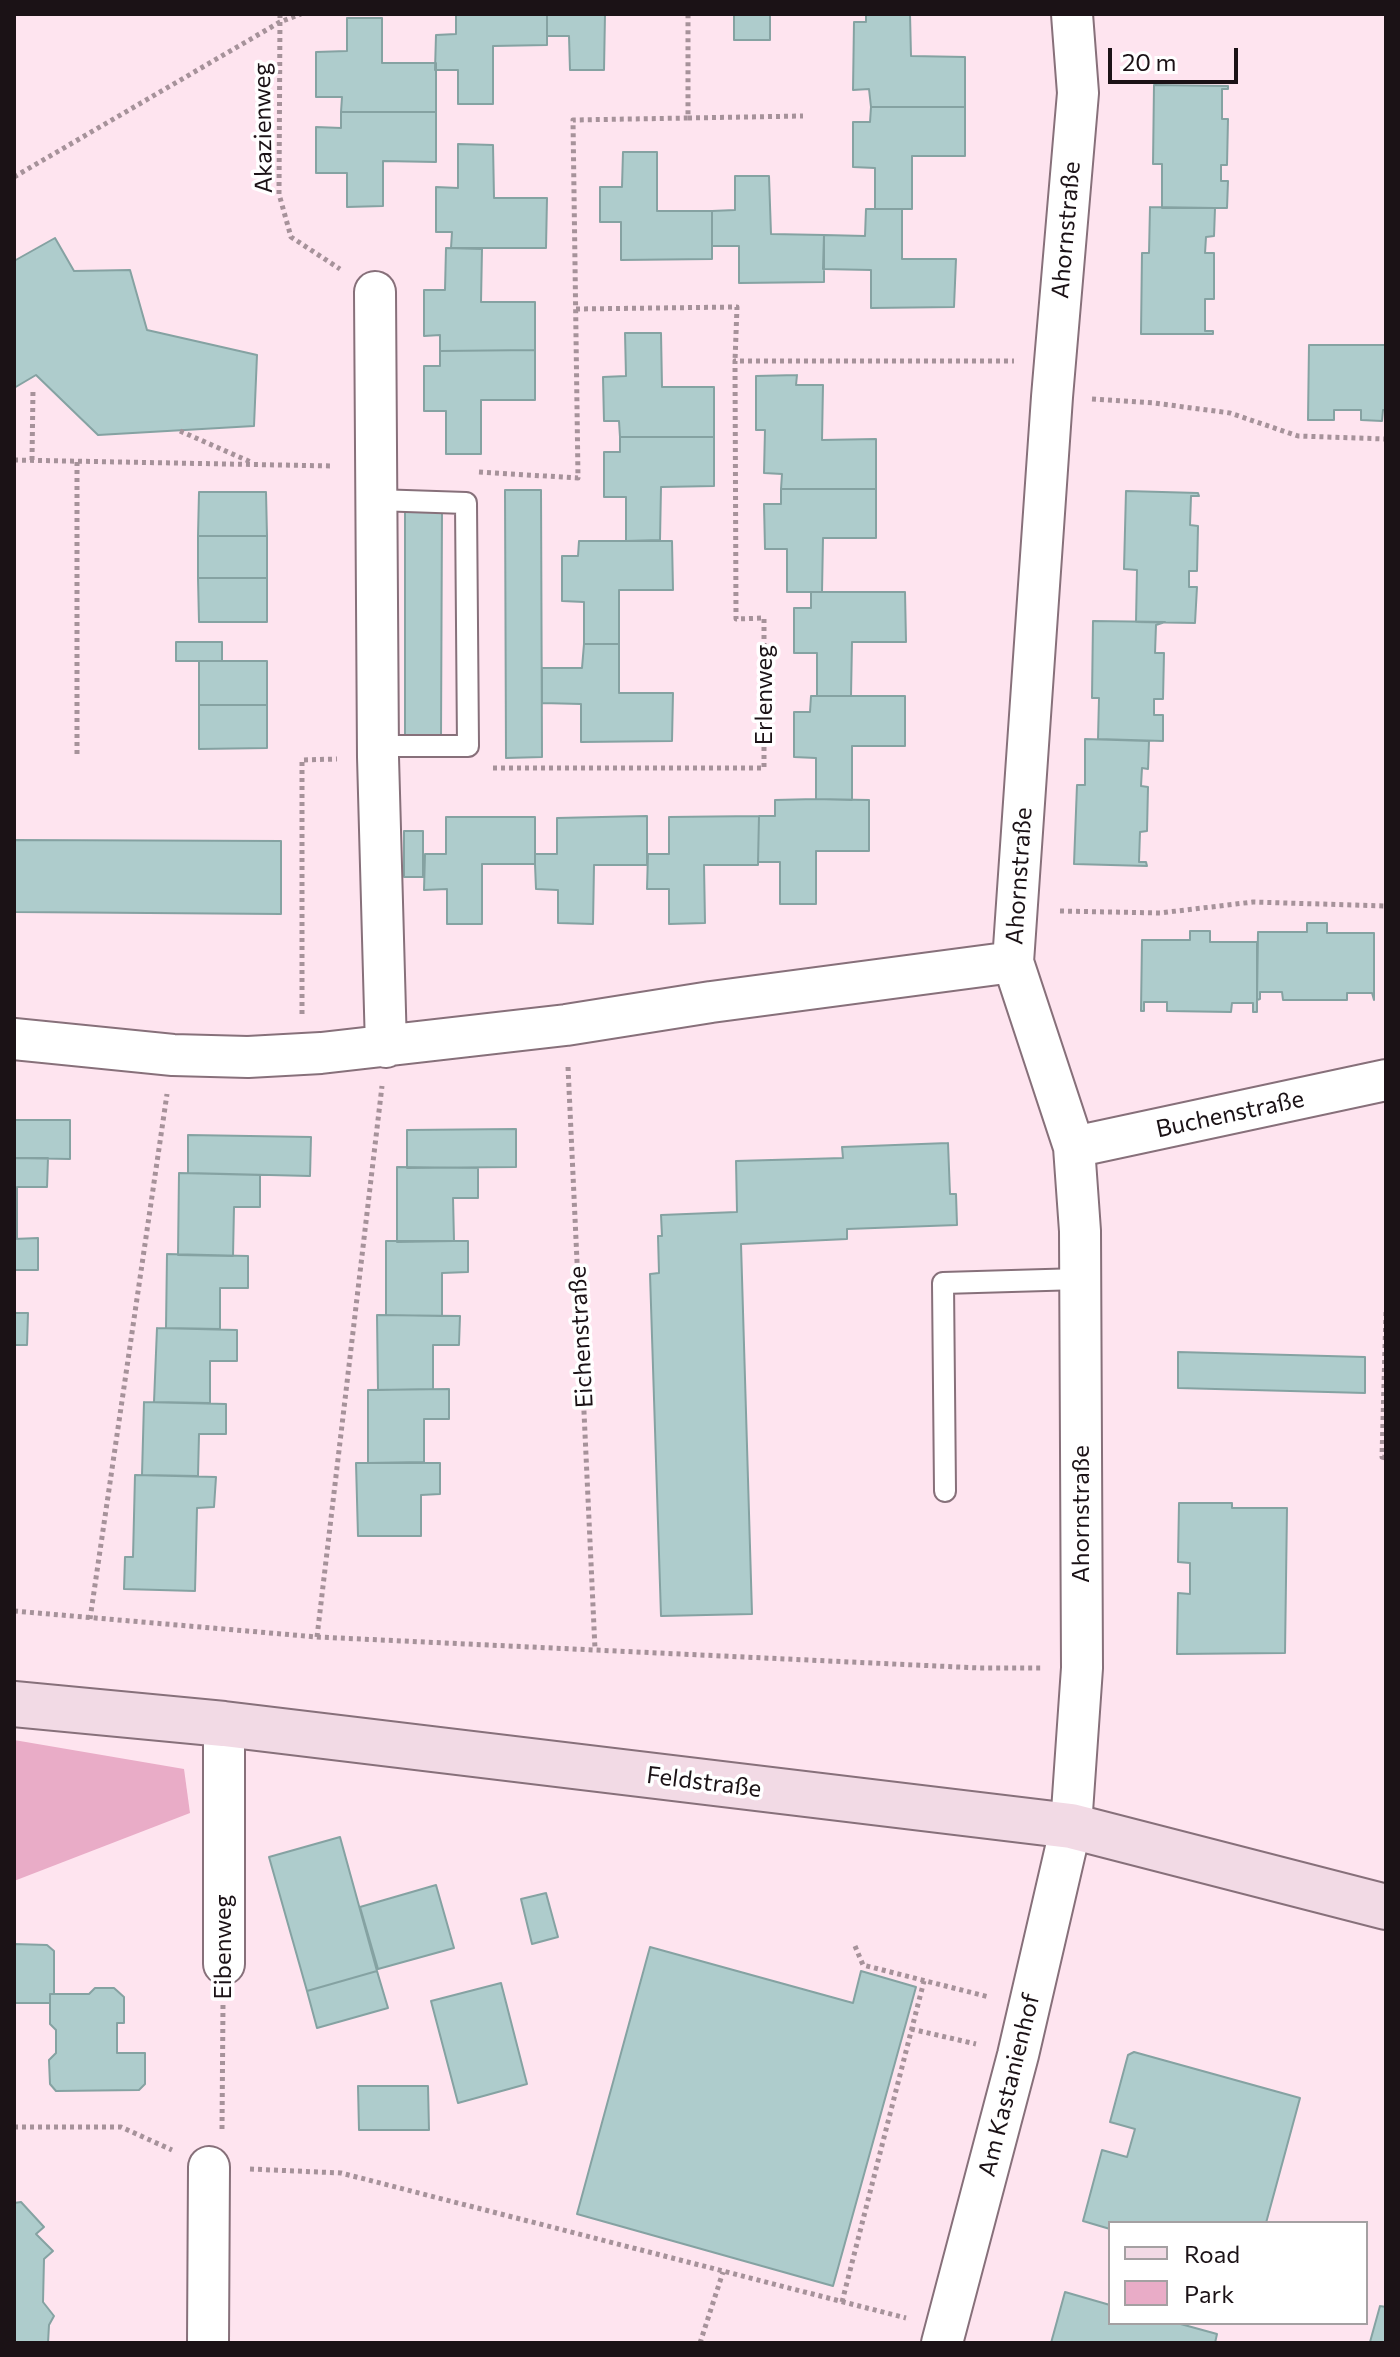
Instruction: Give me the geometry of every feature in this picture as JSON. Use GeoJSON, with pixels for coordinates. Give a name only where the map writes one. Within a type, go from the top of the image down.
{"type":"FeatureCollection","features":[{"type":"Feature","properties":{"kind":"main road","name":"Feldstraße"},"geometry":{"type":"LineString","coordinates":[[14,1704],[224,1724],[1071,1826],[1386,1907]]}},
{"type":"Feature","properties":{"kind":"street","name":"Ahornstraße"},"geometry":{"type":"LineString","coordinates":[[1071,1826],[1082,1668],[1080,1231],[1074,1147],[1013,962],[1053,379],[1078,93],[1072,14]]}},
{"type":"Feature","properties":{"kind":"street"},"geometry":{"type":"LineString","coordinates":[[375,292],[378,746],[386,1047]]}},
{"type":"Feature","properties":{"kind":"street"},"geometry":{"type":"LineString","coordinates":[[14,1039],[173,1055],[248,1057],[302,1054],[566,1025],[711,1002],[1013,962]]}},
{"type":"Feature","properties":{"kind":"street","name":"Buchenstraße"},"geometry":{"type":"LineString","coordinates":[[1074,1147],[1386,1080]]}},
{"type":"Feature","properties":{"kind":"street","name":"Eibenweg"},"geometry":{"type":"LineString","coordinates":[[224,1724],[224,1964]]}},
{"type":"Feature","properties":{"kind":"street","name":"Am Kastanienhof"},"geometry":{"type":"LineString","coordinates":[[945,2336],[1018,2055],[1071,1826]]}},
{"type":"Feature","properties":{"kind":"street"},"geometry":{"type":"LineString","coordinates":[[208,2343],[209,2167]]}},
{"type":"Feature","properties":{"kind":"lane"},"geometry":{"type":"LineString","coordinates":[[376,483],[466,503],[468,685],[468,746],[378,746]]}},
{"type":"Feature","properties":{"kind":"lane"},"geometry":{"type":"LineString","coordinates":[[945,1491],[943,1283],[1080,1279]]}},
{"type":"Feature","properties":{"kind":"path","name":"Akazienweg"},"geometry":{"type":"LineString","coordinates":[[280,14],[279,194],[291,237],[375,292]]}},
{"type":"Feature","properties":{"kind":"path"},"geometry":{"type":"LineString","coordinates":[[14,177],[280,22],[301,14]]}},
{"type":"Feature","properties":{"kind":"path"},"geometry":{"type":"LineString","coordinates":[[688,14],[688,118]]}},
{"type":"Feature","properties":{"kind":"path"},"geometry":{"type":"LineString","coordinates":[[469,471],[578,478],[573,120],[803,116]]}},
{"type":"Feature","properties":{"kind":"path","name":"Erlenweg"},"geometry":{"type":"LineString","coordinates":[[487,768],[764,768],[764,618],[736,619],[737,307],[576,309]]}},
{"type":"Feature","properties":{"kind":"path"},"geometry":{"type":"LineString","coordinates":[[735,361],[1053,379],[1154,403],[1230,413],[1298,436],[1386,439]]}},
{"type":"Feature","properties":{"kind":"path"},"geometry":{"type":"LineString","coordinates":[[32,460],[33,389]]}},
{"type":"Feature","properties":{"kind":"path"},"geometry":{"type":"LineString","coordinates":[[180,431],[257,466]]}},
{"type":"Feature","properties":{"kind":"path"},"geometry":{"type":"LineString","coordinates":[[14,460],[257,466],[376,483]]}},
{"type":"Feature","properties":{"kind":"path"},"geometry":{"type":"LineString","coordinates":[[77,461],[77,754]]}},
{"type":"Feature","properties":{"kind":"path"},"geometry":{"type":"LineString","coordinates":[[302,760],[302,1054]]}},
{"type":"Feature","properties":{"kind":"path"},"geometry":{"type":"LineString","coordinates":[[1017,910],[1160,913],[1253,902],[1386,906]]}},
{"type":"Feature","properties":{"kind":"path","name":"Eichenstraße"},"geometry":{"type":"LineString","coordinates":[[566,1025],[595,1649]]}},
{"type":"Feature","properties":{"kind":"path"},"geometry":{"type":"LineString","coordinates":[[317,1637],[386,1047]]}},
{"type":"Feature","properties":{"kind":"path"},"geometry":{"type":"LineString","coordinates":[[90,1619],[173,1055]]}},
{"type":"Feature","properties":{"kind":"path"},"geometry":{"type":"LineString","coordinates":[[1386,1312],[1382,1457],[1386,1458]]}},
{"type":"Feature","properties":{"kind":"path"},"geometry":{"type":"LineString","coordinates":[[14,1611],[317,1637],[979,1668],[1082,1668]]}},
{"type":"Feature","properties":{"kind":"path"},"geometry":{"type":"LineString","coordinates":[[855,1946],[863,1965],[964,1992]]}},
{"type":"Feature","properties":{"kind":"path","name":"Eibenweg"},"geometry":{"type":"LineString","coordinates":[[209,2167],[222,2129],[224,1964]]}},
{"type":"Feature","properties":{"kind":"path"},"geometry":{"type":"LineString","coordinates":[[842,2302],[924,1981]]}},
{"type":"Feature","properties":{"kind":"path"},"geometry":{"type":"LineString","coordinates":[[911,2029],[959,2040]]}},
{"type":"Feature","properties":{"kind":"path"},"geometry":{"type":"LineString","coordinates":[[14,2127],[121,2127],[209,2167],[341,2173],[842,2302],[945,2336]]}},
{"type":"Feature","properties":{"kind":"path"},"geometry":{"type":"LineString","coordinates":[[700,2343],[723,2271]]}},
{"type":"Feature","properties":{"kind":"green space"},"geometry":{"type":"Polygon","coordinates":[[[14,1740],[184,1769],[190,1813],[14,1881],[14,1740]]]}},
{"type":"Feature","properties":{"kind":"building"},"geometry":{"type":"Polygon","coordinates":[[[456,14],[547,14],[547,45],[493,46],[493,104],[458,104],[458,70],[435,70],[436,35],[456,34],[456,14]]]}},
{"type":"Feature","properties":{"kind":"building"},"geometry":{"type":"Polygon","coordinates":[[[547,14],[605,14],[604,70],[570,70],[569,36],[547,36],[547,14]]]}},
{"type":"Feature","properties":{"kind":"building"},"geometry":{"type":"Polygon","coordinates":[[[734,14],[770,14],[770,40],[734,40],[734,14]]]}},
{"type":"Feature","properties":{"kind":"building"},"geometry":{"type":"Polygon","coordinates":[[[866,14],[910,14],[911,56],[965,57],[965,107],[871,107],[869,89],[853,90],[854,22],[866,22],[866,14]]]}},
{"type":"Feature","properties":{"kind":"building"},"geometry":{"type":"Polygon","coordinates":[[[347,18],[382,18],[382,63],[436,63],[436,112],[341,112],[342,97],[316,97],[316,52],[347,51],[347,18]]]}},
{"type":"Feature","properties":{"kind":"building"},"geometry":{"type":"Polygon","coordinates":[[[1154,85],[1228,86],[1228,89],[1222,89],[1222,119],[1228,119],[1227,165],[1221,165],[1221,181],[1228,181],[1227,208],[1162,208],[1162,164],[1153,164],[1154,85]]]}},
{"type":"Feature","properties":{"kind":"building"},"geometry":{"type":"Polygon","coordinates":[[[871,107],[965,107],[965,156],[912,156],[912,209],[875,209],[875,168],[853,167],[853,122],[870,122],[871,107]]]}},
{"type":"Feature","properties":{"kind":"building"},"geometry":{"type":"Polygon","coordinates":[[[341,112],[436,112],[436,162],[383,161],[383,206],[347,207],[347,173],[316,173],[316,127],[341,128],[341,112]]]}},
{"type":"Feature","properties":{"kind":"building"},"geometry":{"type":"Polygon","coordinates":[[[458,144],[493,145],[494,198],[547,198],[546,248],[451,248],[452,232],[436,232],[436,187],[458,188],[458,144]]]}},
{"type":"Feature","properties":{"kind":"building"},"geometry":{"type":"Polygon","coordinates":[[[623,152],[657,152],[657,211],[712,211],[712,259],[621,260],[621,222],[600,222],[600,187],[622,187],[623,152]]]}},
{"type":"Feature","properties":{"kind":"building"},"geometry":{"type":"Polygon","coordinates":[[[735,176],[769,176],[771,234],[824,235],[824,282],[739,283],[739,246],[712,246],[712,211],[735,210],[735,176]]]}},
{"type":"Feature","properties":{"kind":"building"},"geometry":{"type":"Polygon","coordinates":[[[1150,207],[1215,208],[1214,236],[1206,237],[1205,253],[1214,253],[1214,299],[1205,299],[1205,331],[1213,331],[1213,334],[1141,334],[1142,253],[1149,253],[1150,207]]]}},
{"type":"Feature","properties":{"kind":"building"},"geometry":{"type":"Polygon","coordinates":[[[866,209],[902,209],[902,259],[956,259],[954,307],[871,308],[871,270],[823,269],[824,235],[865,236],[866,209]]]}},
{"type":"Feature","properties":{"kind":"building"},"geometry":{"type":"Polygon","coordinates":[[[55,238],[74,271],[130,270],[147,330],[257,355],[254,426],[98,435],[36,375],[14,388],[14,261],[55,238]]]}},
{"type":"Feature","properties":{"kind":"building"},"geometry":{"type":"Polygon","coordinates":[[[446,248],[482,249],[481,302],[535,302],[535,350],[440,351],[440,335],[424,336],[424,290],[445,290],[446,248]]]}},
{"type":"Feature","properties":{"kind":"building"},"geometry":{"type":"Polygon","coordinates":[[[625,333],[661,333],[662,387],[714,387],[714,437],[620,437],[619,421],[604,421],[603,377],[626,376],[625,333]]]}},
{"type":"Feature","properties":{"kind":"building"},"geometry":{"type":"Polygon","coordinates":[[[1309,345],[1386,345],[1386,410],[1383,410],[1382,421],[1361,420],[1361,410],[1334,410],[1334,420],[1308,420],[1309,345]]]}},
{"type":"Feature","properties":{"kind":"building"},"geometry":{"type":"Polygon","coordinates":[[[535,350],[535,400],[481,400],[481,454],[446,454],[446,411],[424,411],[424,366],[440,366],[440,351],[535,350]]]}},
{"type":"Feature","properties":{"kind":"building"},"geometry":{"type":"Polygon","coordinates":[[[797,375],[796,385],[823,385],[822,440],[876,439],[876,489],[781,489],[782,474],[764,473],[765,430],[756,430],[756,376],[797,375]]]}},
{"type":"Feature","properties":{"kind":"building"},"geometry":{"type":"Polygon","coordinates":[[[620,437],[714,437],[714,486],[661,487],[660,540],[626,541],[626,497],[604,497],[604,452],[620,452],[620,437]]]}},
{"type":"Feature","properties":{"kind":"building"},"geometry":{"type":"Polygon","coordinates":[[[781,489],[876,489],[876,538],[823,538],[822,592],[787,592],[787,549],[765,549],[764,504],[781,504],[781,489]]]}},
{"type":"Feature","properties":{"kind":"building"},"geometry":{"type":"Polygon","coordinates":[[[505,490],[541,490],[542,757],[506,758],[505,490]]]}},
{"type":"Feature","properties":{"kind":"building"},"geometry":{"type":"Polygon","coordinates":[[[1126,491],[1198,493],[1199,496],[1191,496],[1190,525],[1198,526],[1197,571],[1189,571],[1189,587],[1197,587],[1195,623],[1136,622],[1137,570],[1124,569],[1126,491]]]}},
{"type":"Feature","properties":{"kind":"building"},"geometry":{"type":"Polygon","coordinates":[[[199,492],[266,492],[267,536],[198,536],[199,492]]]}},
{"type":"Feature","properties":{"kind":"building"},"geometry":{"type":"Polygon","coordinates":[[[405,509],[442,509],[441,737],[405,737],[405,509]]]}},
{"type":"Feature","properties":{"kind":"building"},"geometry":{"type":"Polygon","coordinates":[[[198,536],[267,536],[267,578],[198,578],[198,536]]]}},
{"type":"Feature","properties":{"kind":"building"},"geometry":{"type":"Polygon","coordinates":[[[579,541],[672,541],[673,590],[619,590],[619,644],[584,644],[584,602],[562,601],[562,556],[578,556],[579,541]]]}},
{"type":"Feature","properties":{"kind":"building"},"geometry":{"type":"Polygon","coordinates":[[[198,578],[267,578],[267,622],[199,622],[198,578]]]}},
{"type":"Feature","properties":{"kind":"building"},"geometry":{"type":"Polygon","coordinates":[[[811,592],[905,592],[906,642],[852,642],[851,696],[817,696],[817,653],[794,653],[794,608],[811,608],[811,592]]]}},
{"type":"Feature","properties":{"kind":"building"},"geometry":{"type":"Polygon","coordinates":[[[1093,621],[1165,622],[1156,625],[1155,653],[1164,653],[1163,699],[1154,699],[1154,715],[1163,715],[1163,741],[1098,739],[1099,698],[1092,698],[1093,621]]]}},
{"type":"Feature","properties":{"kind":"building"},"geometry":{"type":"Polygon","coordinates":[[[176,642],[222,642],[222,661],[176,661],[176,642]]]}},
{"type":"Feature","properties":{"kind":"building"},"geometry":{"type":"Polygon","coordinates":[[[584,644],[619,644],[619,693],[673,693],[672,741],[581,742],[581,704],[542,703],[542,668],[582,668],[584,644]]]}},
{"type":"Feature","properties":{"kind":"building"},"geometry":{"type":"Polygon","coordinates":[[[199,661],[267,661],[267,705],[199,705],[199,661]]]}},
{"type":"Feature","properties":{"kind":"building"},"geometry":{"type":"Polygon","coordinates":[[[811,696],[905,696],[905,746],[852,746],[852,800],[816,799],[816,758],[794,757],[794,712],[810,712],[811,696]]]}},
{"type":"Feature","properties":{"kind":"building"},"geometry":{"type":"Polygon","coordinates":[[[199,705],[267,705],[267,748],[199,749],[199,705]]]}},
{"type":"Feature","properties":{"kind":"building"},"geometry":{"type":"Polygon","coordinates":[[[1085,739],[1149,741],[1148,769],[1142,768],[1141,786],[1148,787],[1147,831],[1140,832],[1139,862],[1146,862],[1147,866],[1074,864],[1077,785],[1085,785],[1085,739]]]}},
{"type":"Feature","properties":{"kind":"building"},"geometry":{"type":"Polygon","coordinates":[[[775,800],[869,800],[869,851],[816,851],[816,904],[780,904],[780,862],[758,862],[759,816],[775,816],[775,800]]]}},
{"type":"Feature","properties":{"kind":"building"},"geometry":{"type":"Polygon","coordinates":[[[647,816],[647,865],[594,865],[593,924],[558,923],[558,890],[536,889],[535,864],[535,854],[557,854],[557,818],[647,816]]]}},
{"type":"Feature","properties":{"kind":"building"},"geometry":{"type":"Polygon","coordinates":[[[759,816],[758,865],[704,865],[705,923],[669,924],[669,889],[647,889],[648,854],[669,854],[669,817],[759,816]]]}},
{"type":"Feature","properties":{"kind":"building"},"geometry":{"type":"Polygon","coordinates":[[[446,817],[535,817],[535,864],[482,864],[482,924],[447,924],[447,889],[424,890],[425,854],[446,854],[446,817]]]}},
{"type":"Feature","properties":{"kind":"building"},"geometry":{"type":"Polygon","coordinates":[[[404,831],[423,831],[423,877],[404,877],[404,831]]]}},
{"type":"Feature","properties":{"kind":"building"},"geometry":{"type":"Polygon","coordinates":[[[15,840],[281,841],[281,914],[15,912],[15,840]]]}},
{"type":"Feature","properties":{"kind":"building"},"geometry":{"type":"Polygon","coordinates":[[[1307,923],[1327,923],[1327,933],[1374,933],[1374,1000],[1372,993],[1347,993],[1347,1000],[1283,1000],[1282,992],[1260,992],[1260,999],[1257,1000],[1258,932],[1307,932],[1307,923]]]}},
{"type":"Feature","properties":{"kind":"building"},"geometry":{"type":"Polygon","coordinates":[[[1190,931],[1210,931],[1210,942],[1257,942],[1257,1012],[1253,1012],[1253,1003],[1232,1003],[1231,1012],[1167,1011],[1167,1002],[1144,1002],[1144,1011],[1141,1011],[1142,940],[1190,940],[1190,931]]]}},
{"type":"Feature","properties":{"kind":"building"},"geometry":{"type":"Polygon","coordinates":[[[14,1120],[70,1120],[70,1159],[14,1158],[14,1120]]]}},
{"type":"Feature","properties":{"kind":"building"},"geometry":{"type":"Polygon","coordinates":[[[516,1129],[516,1167],[407,1168],[407,1130],[516,1129]]]}},
{"type":"Feature","properties":{"kind":"building"},"geometry":{"type":"Polygon","coordinates":[[[188,1135],[311,1137],[310,1176],[188,1173],[188,1135]]]}},
{"type":"Feature","properties":{"kind":"building"},"geometry":{"type":"Polygon","coordinates":[[[948,1143],[950,1194],[956,1194],[957,1225],[847,1229],[847,1239],[741,1244],[752,1614],[661,1616],[650,1274],[659,1273],[661,1215],[737,1212],[736,1161],[843,1158],[842,1147],[948,1143]]]}},
{"type":"Feature","properties":{"kind":"building"},"geometry":{"type":"Polygon","coordinates":[[[14,1158],[48,1158],[47,1187],[17,1187],[17,1239],[14,1239],[14,1158]]]}},
{"type":"Feature","properties":{"kind":"building"},"geometry":{"type":"Polygon","coordinates":[[[397,1167],[478,1168],[478,1198],[453,1198],[454,1241],[397,1242],[397,1167]]]}},
{"type":"Feature","properties":{"kind":"building"},"geometry":{"type":"Polygon","coordinates":[[[179,1173],[260,1175],[260,1207],[234,1207],[233,1256],[178,1255],[179,1173]]]}},
{"type":"Feature","properties":{"kind":"building"},"geometry":{"type":"Polygon","coordinates":[[[38,1238],[38,1270],[14,1270],[14,1239],[38,1238]]]}},
{"type":"Feature","properties":{"kind":"building"},"geometry":{"type":"Polygon","coordinates":[[[386,1241],[468,1241],[468,1272],[442,1273],[442,1316],[386,1315],[386,1241]]]}},
{"type":"Feature","properties":{"kind":"building"},"geometry":{"type":"Polygon","coordinates":[[[167,1254],[248,1256],[248,1288],[220,1288],[220,1329],[166,1328],[167,1254]]]}},
{"type":"Feature","properties":{"kind":"building"},"geometry":{"type":"Polygon","coordinates":[[[14,1313],[28,1313],[27,1345],[14,1345],[14,1313]]]}},
{"type":"Feature","properties":{"kind":"building"},"geometry":{"type":"Polygon","coordinates":[[[377,1315],[460,1316],[459,1345],[433,1345],[433,1389],[378,1390],[377,1315]]]}},
{"type":"Feature","properties":{"kind":"building"},"geometry":{"type":"Polygon","coordinates":[[[157,1328],[237,1330],[237,1361],[210,1361],[210,1403],[154,1402],[157,1328]]]}},
{"type":"Feature","properties":{"kind":"building"},"geometry":{"type":"Polygon","coordinates":[[[1178,1352],[1365,1357],[1365,1393],[1178,1388],[1178,1352]]]}},
{"type":"Feature","properties":{"kind":"building"},"geometry":{"type":"Polygon","coordinates":[[[449,1389],[449,1419],[424,1419],[424,1462],[368,1463],[368,1390],[449,1389]]]}},
{"type":"Feature","properties":{"kind":"building"},"geometry":{"type":"Polygon","coordinates":[[[144,1402],[226,1404],[226,1434],[199,1434],[198,1476],[142,1475],[144,1402]]]}},
{"type":"Feature","properties":{"kind":"building"},"geometry":{"type":"Polygon","coordinates":[[[356,1463],[440,1463],[440,1494],[421,1495],[421,1536],[358,1536],[356,1463]]]}},
{"type":"Feature","properties":{"kind":"building"},"geometry":{"type":"Polygon","coordinates":[[[135,1475],[216,1477],[214,1507],[197,1508],[195,1591],[124,1589],[125,1557],[133,1557],[135,1475]]]}},
{"type":"Feature","properties":{"kind":"building"},"geometry":{"type":"Polygon","coordinates":[[[1179,1503],[1232,1503],[1232,1508],[1287,1508],[1285,1653],[1177,1654],[1178,1593],[1190,1594],[1190,1563],[1178,1562],[1179,1503]]]}},
{"type":"Feature","properties":{"kind":"building"},"geometry":{"type":"Polygon","coordinates":[[[340,1837],[377,1971],[307,1991],[269,1857],[340,1837]]]}},
{"type":"Feature","properties":{"kind":"building"},"geometry":{"type":"Polygon","coordinates":[[[436,1885],[454,1948],[378,1969],[360,1907],[436,1885]]]}},
{"type":"Feature","properties":{"kind":"building"},"geometry":{"type":"Polygon","coordinates":[[[546,1893],[558,1937],[532,1944],[521,1899],[546,1893]]]}},
{"type":"Feature","properties":{"kind":"building"},"geometry":{"type":"Polygon","coordinates":[[[14,1944],[47,1945],[54,1951],[54,1994],[50,1994],[50,2003],[14,2003],[14,1944]]]}},
{"type":"Feature","properties":{"kind":"building"},"geometry":{"type":"Polygon","coordinates":[[[650,1947],[853,2003],[861,1971],[916,1987],[833,2286],[577,2214],[650,1947]]]}},
{"type":"Feature","properties":{"kind":"building"},"geometry":{"type":"Polygon","coordinates":[[[377,1971],[388,2008],[317,2028],[307,1991],[377,1971]]]}},
{"type":"Feature","properties":{"kind":"building"},"geometry":{"type":"Polygon","coordinates":[[[501,1983],[527,2084],[458,2103],[431,2001],[501,1983]]]}},
{"type":"Feature","properties":{"kind":"building"},"geometry":{"type":"Polygon","coordinates":[[[95,1988],[114,1988],[124,1997],[124,2023],[117,2023],[117,2053],[145,2053],[145,2084],[139,2090],[56,2091],[50,2084],[49,2060],[56,2053],[56,2030],[50,2024],[50,1994],[89,1994],[95,1988]]]}},
{"type":"Feature","properties":{"kind":"building"},"geometry":{"type":"Polygon","coordinates":[[[1134,2052],[1300,2098],[1267,2221],[1108,2221],[1108,2228],[1083,2221],[1102,2150],[1127,2157],[1135,2129],[1110,2122],[1128,2055],[1134,2052]]]}},
{"type":"Feature","properties":{"kind":"building"},"geometry":{"type":"Polygon","coordinates":[[[358,2086],[428,2086],[429,2130],[359,2130],[358,2086]]]}},
{"type":"Feature","properties":{"kind":"building"},"geometry":{"type":"Polygon","coordinates":[[[21,2202],[44,2227],[36,2234],[53,2251],[44,2259],[43,2302],[54,2316],[49,2325],[48,2343],[14,2343],[14,2203],[21,2202]]]}},
{"type":"Feature","properties":{"kind":"building"},"geometry":{"type":"Polygon","coordinates":[[[1065,2292],[1108,2304],[1108,2325],[1184,2325],[1217,2334],[1215,2343],[1051,2343],[1065,2292]]]}},
{"type":"Feature","properties":{"kind":"building"},"geometry":{"type":"Polygon","coordinates":[[[1380,2306],[1386,2307],[1386,2343],[1370,2342],[1380,2306]]]}}]}
